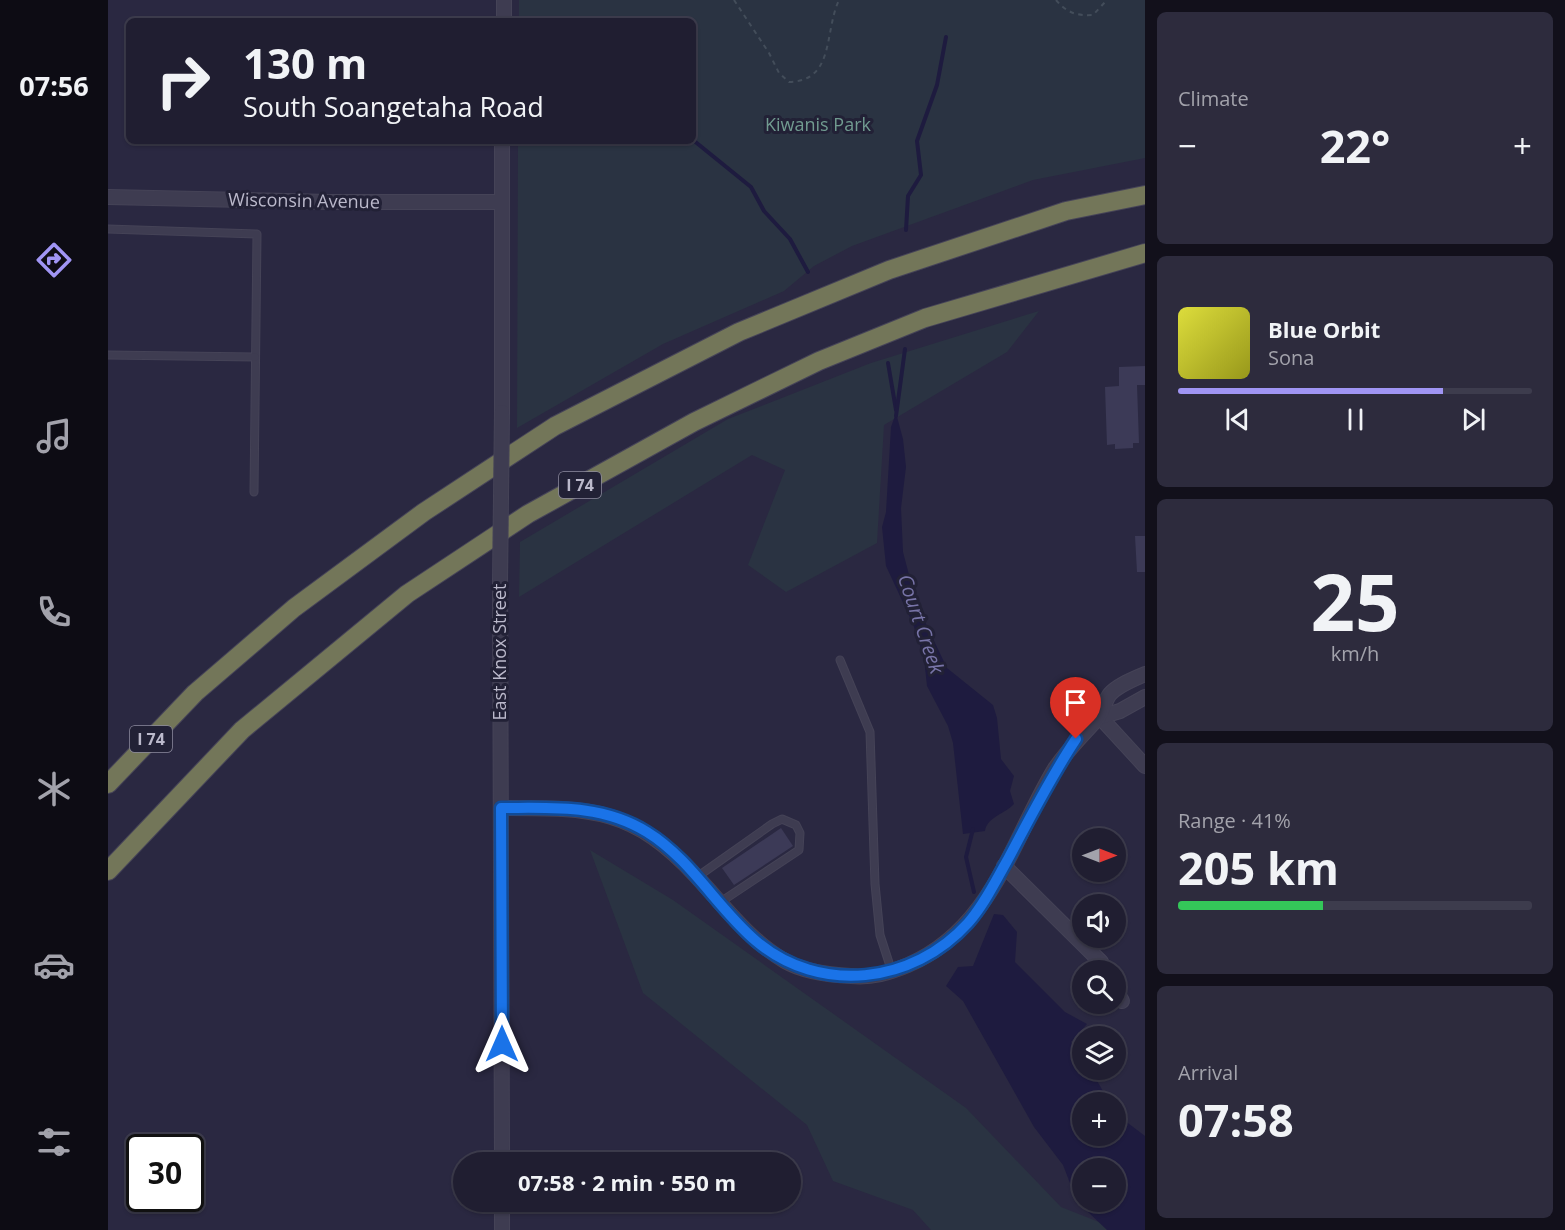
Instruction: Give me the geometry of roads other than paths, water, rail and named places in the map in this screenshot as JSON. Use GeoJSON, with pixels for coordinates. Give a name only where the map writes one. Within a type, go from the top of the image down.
{"type":"FeatureCollection","features":[{"type":"Feature","properties":{"kind":"highway","name":"I 74"},"geometry":{"type":"LineString","coordinates":[[108,784],[195,693],[294,608],[424,512],[555,426],[739,332],[889,270],[1066,211],[1145,195]]}},
{"type":"Feature","properties":{"kind":"highway","name":"I 74"},"geometry":{"type":"LineString","coordinates":[[108,872],[242,730],[407,594],[528,514],[694,422],[819,361],[925,318],[1122,258],[1145,255]]}},
{"type":"Feature","properties":{"kind":"street"},"geometry":{"type":"LineString","coordinates":[[504,0],[504,18]]}},
{"type":"Feature","properties":{"kind":"street","name":"East Knox Street"},"geometry":{"type":"LineString","coordinates":[[502,144],[500,582],[502,1152]]}},
{"type":"Feature","properties":{"kind":"street","name":"Wisconsin Avenue"},"geometry":{"type":"LineString","coordinates":[[108,197],[308,202],[501,202]]}},
{"type":"Feature","properties":{"kind":"street"},"geometry":{"type":"LineString","coordinates":[[501,808],[571,808],[613,815],[648,832],[664,844],[755,940],[790,964],[838,975],[861,977],[892,972],[931,953],[957,935],[979,908],[1054,771],[1076,739],[1100,717],[1110,694],[1145,674]]}},
{"type":"Feature","properties":{"kind":"street"},"geometry":{"type":"LineString","coordinates":[[1100,717],[1120,711],[1145,697]]}},
{"type":"Feature","properties":{"kind":"street"},"geometry":{"type":"LineString","coordinates":[[1100,717],[1145,766]]}},
{"type":"Feature","properties":{"kind":"street"},"geometry":{"type":"LineString","coordinates":[[1004,866],[1099,960]]}},
{"type":"Feature","properties":{"kind":"street"},"geometry":{"type":"LineString","coordinates":[[502,1212],[502,1230]]}},
{"type":"Feature","properties":{"kind":"lane"},"geometry":{"type":"LineString","coordinates":[[108,229],[257,234],[254,492]]}},
{"type":"Feature","properties":{"kind":"lane"},"geometry":{"type":"LineString","coordinates":[[108,355],[255,357]]}},
{"type":"Feature","properties":{"kind":"lane"},"geometry":{"type":"LineString","coordinates":[[840,660],[870,732],[875,884],[880,935],[892,972]]}},
{"type":"Feature","properties":{"kind":"lane"},"geometry":{"type":"LineString","coordinates":[[697,877],[772,824],[782,819],[796,825],[800,833],[799,850],[719,903]]}},
{"type":"Feature","properties":{"kind":"water"},"geometry":{"type":"Polygon","coordinates":[[[896,413],[903,439],[906,467],[901,508],[903,552],[917,605],[947,668],[993,705],[997,718],[1001,759],[1014,776],[1010,791],[1014,804],[989,822],[985,831],[963,834],[953,743],[948,726],[927,686],[924,658],[913,624],[886,566],[882,527],[886,512],[891,427],[896,413]]]}},
{"type":"Feature","properties":{"kind":"water"},"geometry":{"type":"Polygon","coordinates":[[[994,914],[1003,915],[1017,932],[1015,962],[1065,1012],[1087,1024],[1072,1026],[1072,1080],[1097,1080],[1103,1092],[1072,1092],[1072,1146],[1126,1146],[1126,1122],[1145,1136],[1145,1230],[1107,1230],[1088,1212],[1126,1212],[1126,1158],[1072,1158],[1072,1186],[1063,1165],[1034,1127],[963,1001],[946,986],[958,967],[973,966],[994,914]]]}},
{"type":"Feature","properties":{"kind":"waterway","name":"Court Creek"},"geometry":{"type":"LineString","coordinates":[[906,230],[908,196],[921,175],[917,141],[937,85],[946,37]]}},
{"type":"Feature","properties":{"kind":"waterway"},"geometry":{"type":"LineString","coordinates":[[696,142],[751,187],[764,211],[790,239],[808,272]]}},
{"type":"Feature","properties":{"kind":"waterway","name":"Court Creek"},"geometry":{"type":"LineString","coordinates":[[896,416],[905,349]]}},
{"type":"Feature","properties":{"kind":"waterway"},"geometry":{"type":"LineString","coordinates":[[888,363],[896,410]]}},
{"type":"Feature","properties":{"kind":"waterway","name":"Court Creek"},"geometry":{"type":"LineString","coordinates":[[973,829],[966,857],[974,892]]}},
{"type":"Feature","properties":{"kind":"park label","name":"Kiwanis Park"},"geometry":{"type":"Point","coordinates":[818,125]}}]}
